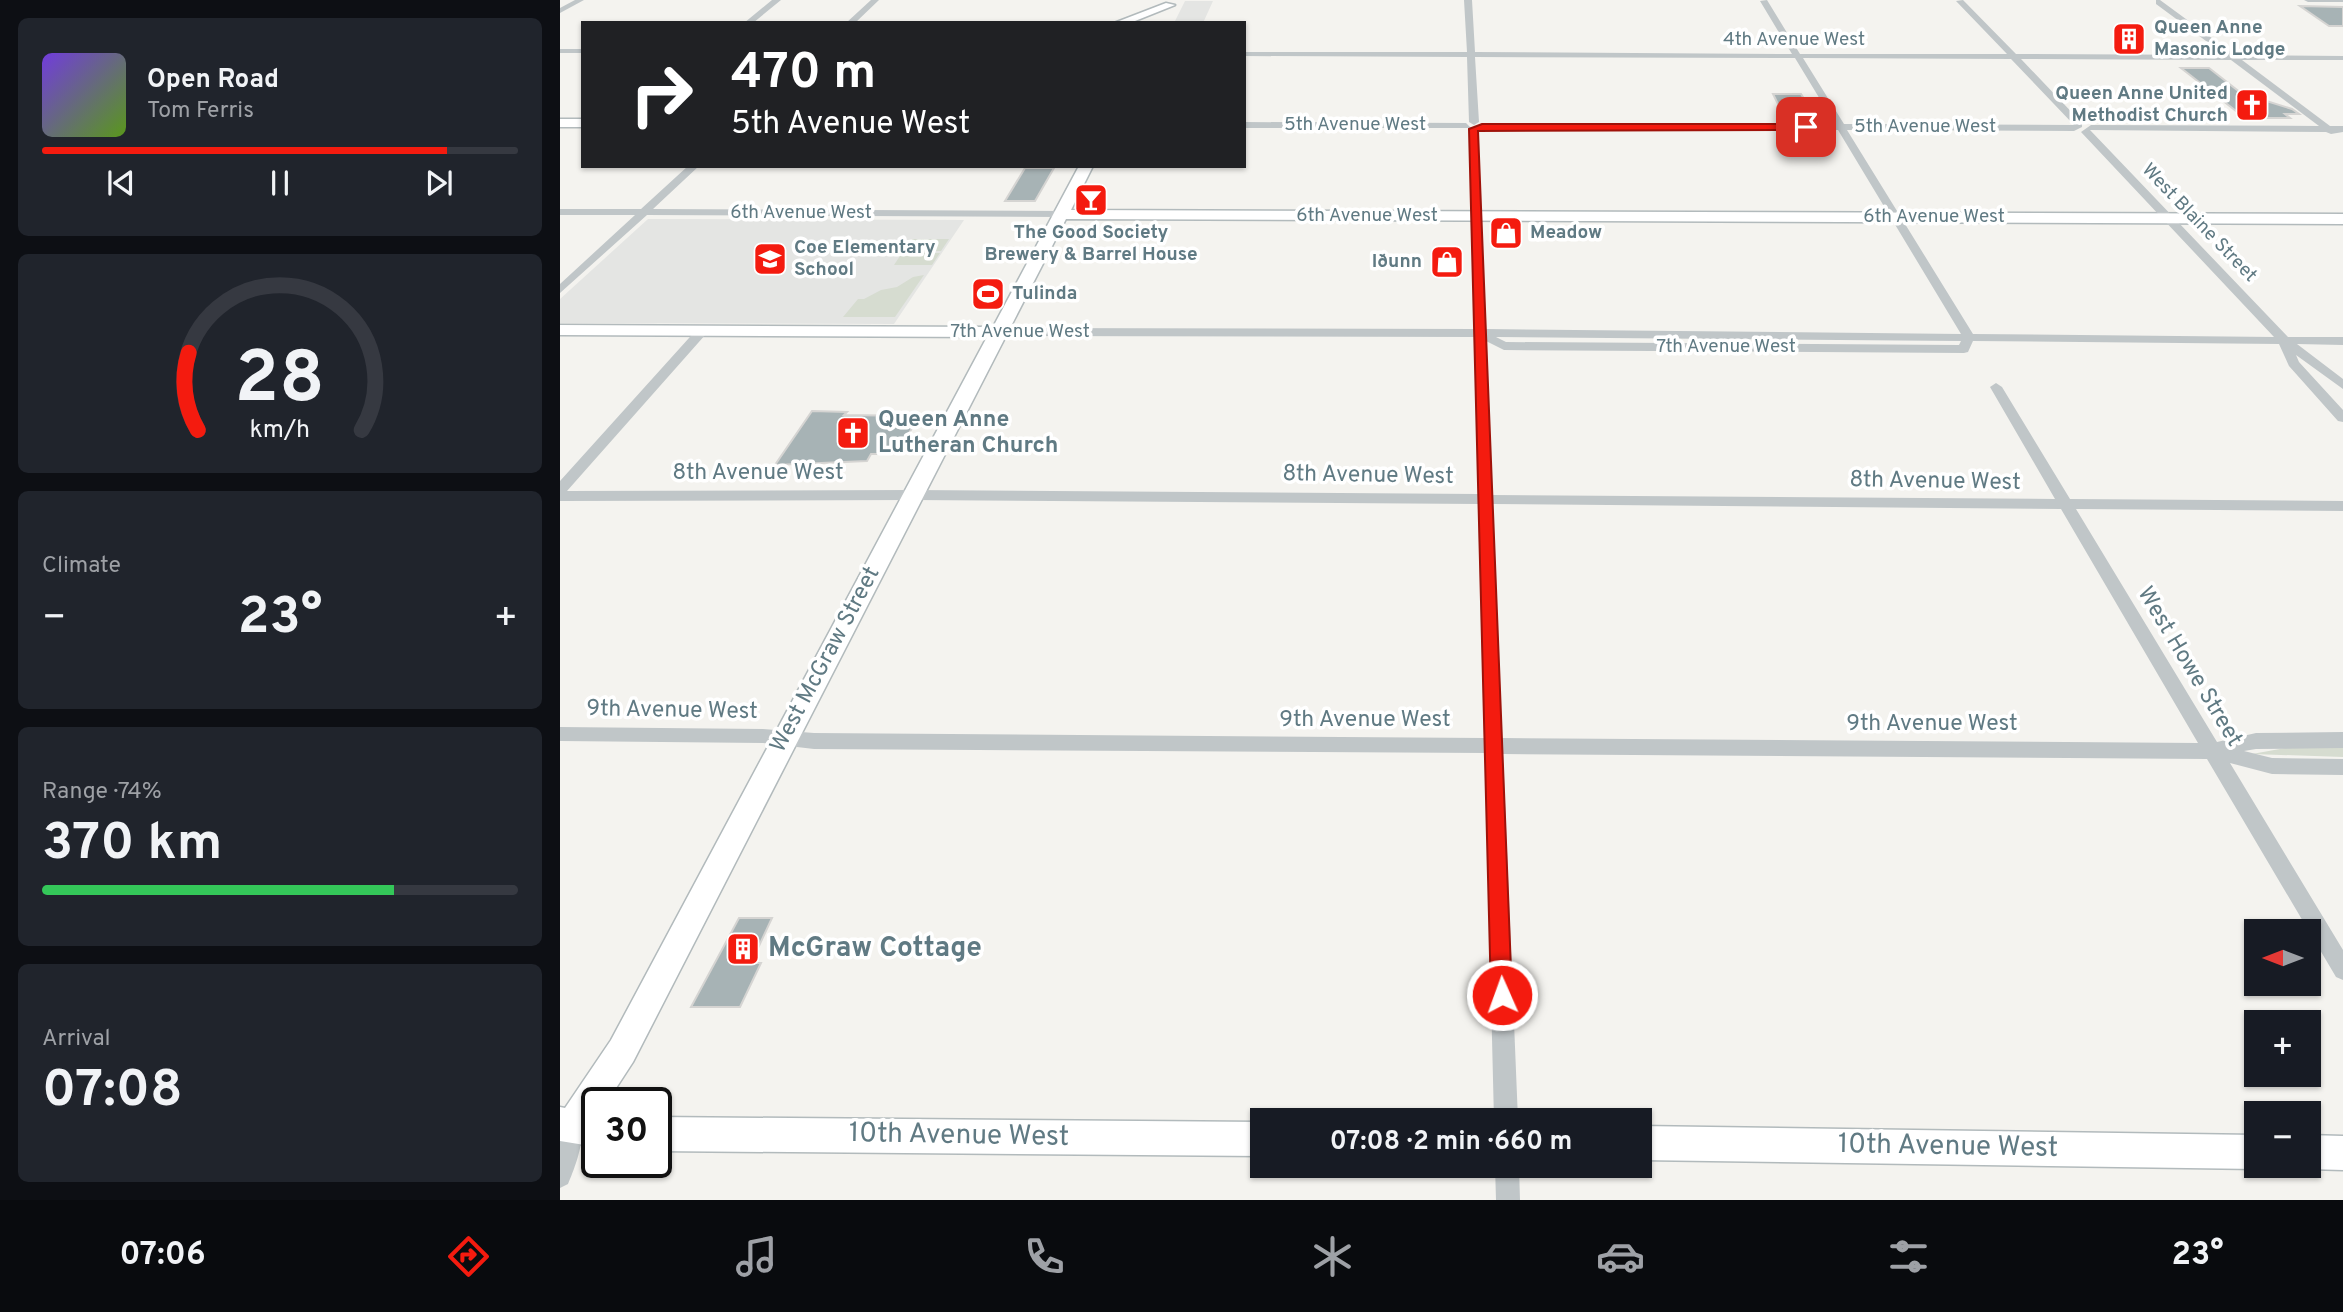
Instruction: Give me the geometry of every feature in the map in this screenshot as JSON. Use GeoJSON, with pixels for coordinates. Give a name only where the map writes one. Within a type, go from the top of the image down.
{"type":"FeatureCollection","features":[{"type":"Feature","properties":{"kind":"street"},"geometry":{"type":"LineString","coordinates":[[560,11],[580,0]]}},
{"type":"Feature","properties":{"kind":"street"},"geometry":{"type":"LineString","coordinates":[[751,21],[777,0]]}},
{"type":"Feature","properties":{"kind":"street"},"geometry":{"type":"LineString","coordinates":[[852,21],[875,0]]}},
{"type":"Feature","properties":{"kind":"street"},"geometry":{"type":"LineString","coordinates":[[1468,0],[1506,1108]]}},
{"type":"Feature","properties":{"kind":"street"},"geometry":{"type":"LineString","coordinates":[[1764,0],[1969,337]]}},
{"type":"Feature","properties":{"kind":"street","name":"West Blaine Street"},"geometry":{"type":"LineString","coordinates":[[1959,0],[2284,340],[2343,385]]}},
{"type":"Feature","properties":{"kind":"street"},"geometry":{"type":"LineString","coordinates":[[2308,0],[2343,0]]}},
{"type":"Feature","properties":{"kind":"street"},"geometry":{"type":"LineString","coordinates":[[2156,1],[2343,140]]}},
{"type":"Feature","properties":{"kind":"street"},"geometry":{"type":"LineString","coordinates":[[1124,21],[1172,3]]}},
{"type":"Feature","properties":{"kind":"street"},"geometry":{"type":"LineString","coordinates":[[1162,21],[1172,3]]}},
{"type":"Feature","properties":{"kind":"street"},"geometry":{"type":"LineString","coordinates":[[560,51],[581,51]]}},
{"type":"Feature","properties":{"kind":"street","name":"4th Avenue West"},"geometry":{"type":"LineString","coordinates":[[1246,54],[2343,58]]}},
{"type":"Feature","properties":{"kind":"street"},"geometry":{"type":"LineString","coordinates":[[560,123],[581,123]]}},
{"type":"Feature","properties":{"kind":"street","name":"5th Avenue West"},"geometry":{"type":"LineString","coordinates":[[1246,125],[2343,129]]}},
{"type":"Feature","properties":{"kind":"street"},"geometry":{"type":"LineString","coordinates":[[560,290],[692,168]]}},
{"type":"Feature","properties":{"kind":"street","name":"West McGraw Street"},"geometry":{"type":"LineString","coordinates":[[572,1132],[622,1051],[1085,168]]}},
{"type":"Feature","properties":{"kind":"street","name":"6th Avenue West"},"geometry":{"type":"LineString","coordinates":[[560,212],[2343,219]]}},
{"type":"Feature","properties":{"kind":"street","name":"7th Avenue West"},"geometry":{"type":"LineString","coordinates":[[560,330],[1480,333],[1504,346],[1964,349],[1969,337],[2343,341]]}},
{"type":"Feature","properties":{"kind":"street"},"geometry":{"type":"LineString","coordinates":[[560,490],[702,331]]}},
{"type":"Feature","properties":{"kind":"street","name":"West Blaine Street"},"geometry":{"type":"LineString","coordinates":[[2284,340],[2293,363],[2343,418]]}},
{"type":"Feature","properties":{"kind":"street","name":"West Howe Street"},"geometry":{"type":"LineString","coordinates":[[1996,387],[2343,970]]}},
{"type":"Feature","properties":{"kind":"street","name":"8th Avenue West"},"geometry":{"type":"LineString","coordinates":[[560,496],[913,495],[2068,506],[2343,506]]}},
{"type":"Feature","properties":{"kind":"street","name":"9th Avenue West"},"geometry":{"type":"LineString","coordinates":[[560,734],[785,738],[814,741],[2212,751],[2256,741],[2343,740]]}},
{"type":"Feature","properties":{"kind":"street","name":"9th Avenue West"},"geometry":{"type":"LineString","coordinates":[[2212,751],[2272,766],[2343,767]]}},
{"type":"Feature","properties":{"kind":"street"},"geometry":{"type":"LineString","coordinates":[[560,1176],[572,1132]]}},
{"type":"Feature","properties":{"kind":"street","name":"10th Avenue West"},"geometry":{"type":"LineString","coordinates":[[672,1134],[1250,1139]]}},
{"type":"Feature","properties":{"kind":"street","name":"10th Avenue West"},"geometry":{"type":"LineString","coordinates":[[1652,1143],[2244,1152]]}},
{"type":"Feature","properties":{"kind":"street"},"geometry":{"type":"LineString","coordinates":[[2321,1152],[2343,1153]]}},
{"type":"Feature","properties":{"kind":"street"},"geometry":{"type":"LineString","coordinates":[[1507,1178],[1507,1200]]}},
{"type":"Feature","properties":{"kind":"shaded area"},"geometry":{"type":"Polygon","coordinates":[[[1185,1],[1213,1],[1204,21],[1175,21],[1185,1]]]}},
{"type":"Feature","properties":{"kind":"shaded area","name":"Coe Elementary School"},"geometry":{"type":"Polygon","coordinates":[[[648,219],[964,220],[894,324],[560,323],[560,299],[648,219]]]}},
{"type":"Feature","properties":{"kind":"shaded area"},"geometry":{"type":"Polygon","coordinates":[[[912,239],[949,239],[941,251],[903,251],[912,239]]]}},
{"type":"Feature","properties":{"kind":"shaded area"},"geometry":{"type":"Polygon","coordinates":[[[902,253],[940,253],[932,265],[894,265],[902,253]]]}},
{"type":"Feature","properties":{"kind":"shaded area"},"geometry":{"type":"Polygon","coordinates":[[[924,275],[895,317],[843,317],[858,299],[924,275]]]}},
{"type":"Feature","properties":{"kind":"shaded area"},"geometry":{"type":"Polygon","coordinates":[[[2301,745],[2343,745],[2343,757],[2252,754],[2301,745]]]}},
{"type":"Feature","properties":{"kind":"building"},"geometry":{"type":"Polygon","coordinates":[[[2300,6],[2343,7],[2343,26],[2329,26],[2300,6]]]}},
{"type":"Feature","properties":{"kind":"building"},"geometry":{"type":"Polygon","coordinates":[[[2181,68],[2209,68],[2241,93],[2292,109],[2299,114],[2285,114],[2290,118],[2245,118],[2181,68]]]}},
{"type":"Feature","properties":{"kind":"building"},"geometry":{"type":"Polygon","coordinates":[[[1773,94],[1801,94],[1814,115],[1790,115],[1788,112],[1782,112],[1773,94]]]}},
{"type":"Feature","properties":{"kind":"building"},"geometry":{"type":"Polygon","coordinates":[[[1025,168],[1054,168],[1035,201],[1005,201],[1025,168]]]}},
{"type":"Feature","properties":{"kind":"building","name":"Queen Anne Lutheran Church"},"geometry":{"type":"Polygon","coordinates":[[[812,411],[847,412],[844,415],[919,416],[897,454],[871,454],[867,461],[775,465],[812,411]]]}},
{"type":"Feature","properties":{"kind":"building","name":"McGraw Cottage"},"geometry":{"type":"Polygon","coordinates":[[[739,918],[772,918],[751,963],[761,963],[740,1007],[691,1007],[739,918]]]}},
{"type":"Feature","properties":{"kind":"place","name":"Queen Anne Masonic Lodge"},"geometry":{"type":"Point","coordinates":[2129,39]}},
{"type":"Feature","properties":{"kind":"place","name":"Queen Anne United Methodist Church"},"geometry":{"type":"Point","coordinates":[2252,105]}},
{"type":"Feature","properties":{"kind":"place","name":"The Good Society Brewery & Barrel House"},"geometry":{"type":"Point","coordinates":[1091,200]}},
{"type":"Feature","properties":{"kind":"place","name":"Meadow"},"geometry":{"type":"Point","coordinates":[1506,233]}},
{"type":"Feature","properties":{"kind":"place","name":"Coe Elementary School"},"geometry":{"type":"Point","coordinates":[770,259]}},
{"type":"Feature","properties":{"kind":"place","name":"Iðunn"},"geometry":{"type":"Point","coordinates":[1447,262]}},
{"type":"Feature","properties":{"kind":"place","name":"Tulinda"},"geometry":{"type":"Point","coordinates":[988,294]}},
{"type":"Feature","properties":{"kind":"place","name":"Queen Anne Lutheran Church"},"geometry":{"type":"Point","coordinates":[853,433]}},
{"type":"Feature","properties":{"kind":"place","name":"McGraw Cottage"},"geometry":{"type":"Point","coordinates":[743,949]}},
{"type":"Feature","properties":{"kind":"route"},"geometry":{"type":"LineString","coordinates":[[1502,995],[1474,129],[1482,126],[1806,127]]}}]}
